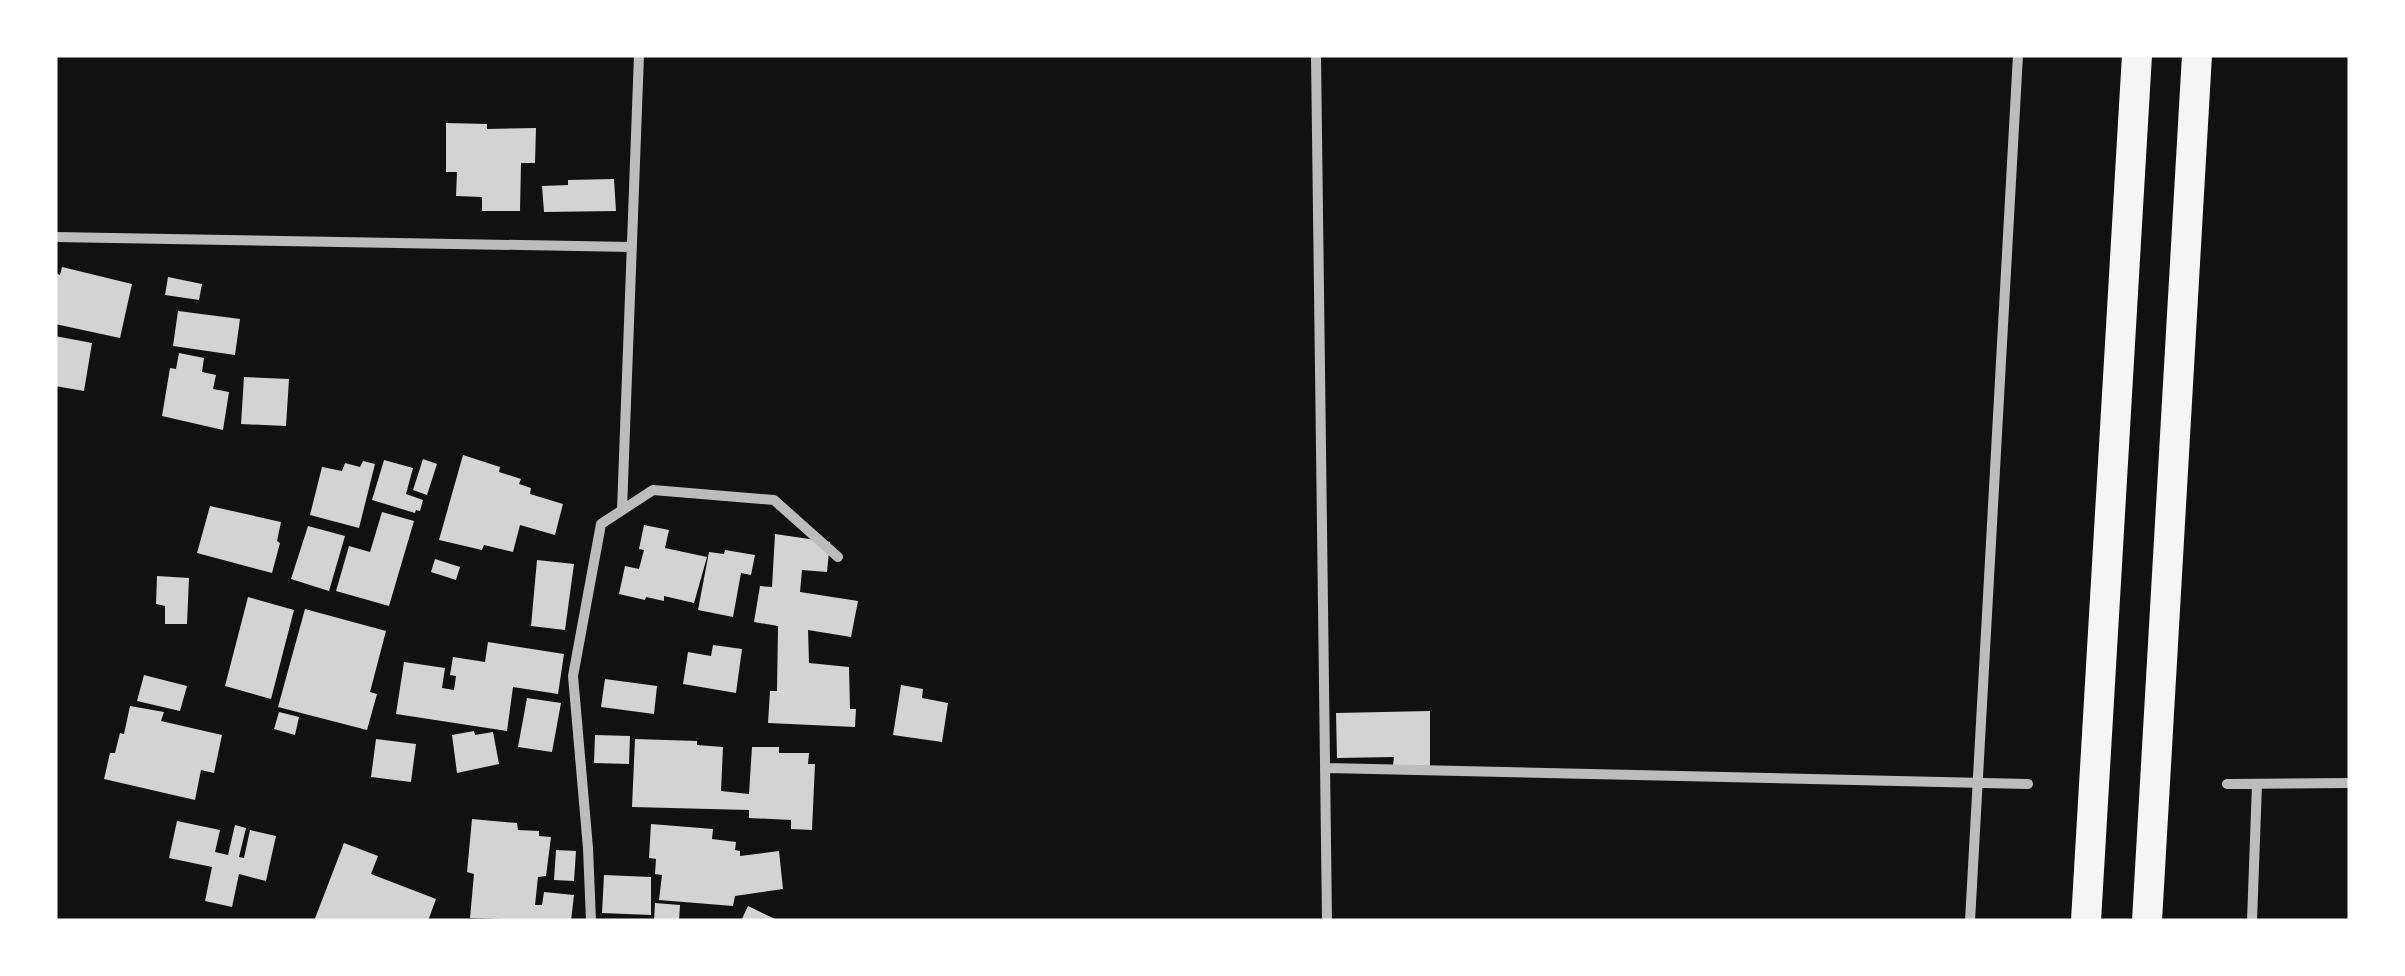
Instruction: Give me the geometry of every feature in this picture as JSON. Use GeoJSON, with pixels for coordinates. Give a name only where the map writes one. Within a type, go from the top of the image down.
{"type":"FeatureCollection","features":[{"type":"Feature","properties":{"kind":"highway"},"geometry":{"type":"LineString","coordinates":[[2086,921],[2137,55]]}},
{"type":"Feature","properties":{"kind":"highway"},"geometry":{"type":"LineString","coordinates":[[2146,921],[2197,55]]}},
{"type":"Feature","properties":{"kind":"street"},"geometry":{"type":"LineString","coordinates":[[622,510],[639,55]]}},
{"type":"Feature","properties":{"kind":"street"},"geometry":{"type":"LineString","coordinates":[[1316,55],[1327,921]]}},
{"type":"Feature","properties":{"kind":"street"},"geometry":{"type":"LineString","coordinates":[[1970,921],[2018,55]]}},
{"type":"Feature","properties":{"kind":"street"},"geometry":{"type":"LineString","coordinates":[[55,237],[632,247]]}},
{"type":"Feature","properties":{"kind":"street"},"geometry":{"type":"LineString","coordinates":[[591,921],[573,676],[601,524],[653,490],[774,500],[838,557]]}},
{"type":"Feature","properties":{"kind":"street"},"geometry":{"type":"LineString","coordinates":[[1328,768],[2028,784]]}},
{"type":"Feature","properties":{"kind":"street"},"geometry":{"type":"LineString","coordinates":[[2227,784],[2350,783]]}},
{"type":"Feature","properties":{"kind":"street"},"geometry":{"type":"LineString","coordinates":[[2252,921],[2258,784]]}},
{"type":"Feature","properties":{"kind":"building"},"geometry":{"type":"Polygon","coordinates":[[[446,123],[487,124],[487,129],[536,128],[535,163],[521,163],[520,211],[482,211],[482,197],[456,196],[457,172],[446,172],[446,123]]]}},
{"type":"Feature","properties":{"kind":"building"},"geometry":{"type":"Polygon","coordinates":[[[614,179],[616,211],[544,212],[542,186],[568,185],[568,180],[614,179]]]}},
{"type":"Feature","properties":{"kind":"building"},"geometry":{"type":"Polygon","coordinates":[[[62,267],[132,284],[120,338],[55,324],[55,273],[60,275],[62,267]]]}},
{"type":"Feature","properties":{"kind":"building"},"geometry":{"type":"Polygon","coordinates":[[[168,277],[202,284],[199,300],[165,295],[168,277]]]}},
{"type":"Feature","properties":{"kind":"building"},"geometry":{"type":"Polygon","coordinates":[[[178,311],[240,319],[235,355],[173,346],[178,311]]]}},
{"type":"Feature","properties":{"kind":"building"},"geometry":{"type":"Polygon","coordinates":[[[55,336],[92,343],[84,391],[55,386],[55,336]]]}},
{"type":"Feature","properties":{"kind":"building"},"geometry":{"type":"Polygon","coordinates":[[[179,353],[204,358],[202,372],[216,375],[213,389],[229,392],[223,430],[162,416],[170,368],[176,369],[179,353]]]}},
{"type":"Feature","properties":{"kind":"building"},"geometry":{"type":"Polygon","coordinates":[[[244,377],[289,379],[286,426],[241,424],[244,377]]]}},
{"type":"Feature","properties":{"kind":"building"},"geometry":{"type":"Polygon","coordinates":[[[463,455],[500,467],[499,472],[521,479],[519,484],[531,488],[530,494],[563,504],[555,535],[520,525],[513,552],[439,540],[463,455]]]}},
{"type":"Feature","properties":{"kind":"building"},"geometry":{"type":"Polygon","coordinates":[[[423,459],[437,464],[427,495],[413,490],[423,459]]]}},
{"type":"Feature","properties":{"kind":"building"},"geometry":{"type":"Polygon","coordinates":[[[384,460],[413,468],[406,494],[423,500],[420,511],[415,513],[372,500],[384,460]]]}},
{"type":"Feature","properties":{"kind":"building"},"geometry":{"type":"Polygon","coordinates":[[[363,461],[375,464],[359,528],[310,515],[322,467],[342,471],[345,463],[360,467],[363,461]]]}},
{"type":"Feature","properties":{"kind":"building"},"geometry":{"type":"Polygon","coordinates":[[[210,506],[281,522],[272,573],[197,553],[210,506]]]}},
{"type":"Feature","properties":{"kind":"building"},"geometry":{"type":"Polygon","coordinates":[[[382,512],[414,521],[389,606],[336,591],[349,546],[370,552],[382,512]]]}},
{"type":"Feature","properties":{"kind":"building"},"geometry":{"type":"Polygon","coordinates":[[[644,525],[669,530],[665,548],[707,557],[694,603],[664,596],[664,601],[619,594],[625,566],[639,569],[644,525]]]}},
{"type":"Feature","properties":{"kind":"building"},"geometry":{"type":"Polygon","coordinates":[[[308,526],[345,536],[329,591],[291,579],[308,526]]]}},
{"type":"Feature","properties":{"kind":"building"},"geometry":{"type":"Polygon","coordinates":[[[775,534],[830,542],[827,572],[802,570],[800,592],[858,601],[851,637],[808,630],[809,663],[849,667],[850,709],[856,709],[855,727],[768,723],[770,691],[777,691],[778,626],[754,622],[760,586],[772,587],[775,534]]]}},
{"type":"Feature","properties":{"kind":"building"},"geometry":{"type":"Polygon","coordinates":[[[725,550],[755,555],[751,575],[741,573],[733,617],[698,610],[709,552],[724,554],[725,550]]]}},
{"type":"Feature","properties":{"kind":"building"},"geometry":{"type":"Polygon","coordinates":[[[435,559],[460,567],[456,580],[431,572],[435,559]]]}},
{"type":"Feature","properties":{"kind":"building"},"geometry":{"type":"Polygon","coordinates":[[[537,560],[574,564],[565,630],[531,626],[537,560]]]}},
{"type":"Feature","properties":{"kind":"building"},"geometry":{"type":"Polygon","coordinates":[[[157,576],[189,578],[187,624],[165,624],[165,606],[156,604],[157,576]]]}},
{"type":"Feature","properties":{"kind":"building"},"geometry":{"type":"Polygon","coordinates":[[[248,597],[294,610],[271,699],[225,686],[248,597]]]}},
{"type":"Feature","properties":{"kind":"building"},"geometry":{"type":"Polygon","coordinates":[[[305,609],[386,631],[370,692],[377,694],[367,730],[278,707],[305,609]]]}},
{"type":"Feature","properties":{"kind":"building"},"geometry":{"type":"Polygon","coordinates":[[[488,642],[564,654],[558,694],[513,687],[507,731],[396,714],[404,662],[445,668],[442,688],[454,690],[456,676],[450,675],[453,657],[485,662],[488,642]]]}},
{"type":"Feature","properties":{"kind":"building"},"geometry":{"type":"Polygon","coordinates":[[[713,645],[742,649],[736,693],[683,684],[688,652],[711,656],[713,645]]]}},
{"type":"Feature","properties":{"kind":"building"},"geometry":{"type":"Polygon","coordinates":[[[144,675],[187,686],[180,711],[137,701],[144,675]]]}},
{"type":"Feature","properties":{"kind":"building"},"geometry":{"type":"Polygon","coordinates":[[[605,679],[657,686],[654,714],[601,707],[605,679]]]}},
{"type":"Feature","properties":{"kind":"building"},"geometry":{"type":"Polygon","coordinates":[[[901,685],[923,689],[922,698],[948,703],[942,742],[893,735],[901,685]]]}},
{"type":"Feature","properties":{"kind":"building"},"geometry":{"type":"Polygon","coordinates":[[[527,698],[561,703],[552,752],[518,747],[527,698]]]}},
{"type":"Feature","properties":{"kind":"building"},"geometry":{"type":"Polygon","coordinates":[[[130,706],[164,712],[161,721],[222,735],[214,773],[201,770],[195,800],[104,779],[110,753],[115,753],[120,733],[124,734],[130,706]]]}},
{"type":"Feature","properties":{"kind":"building"},"geometry":{"type":"Polygon","coordinates":[[[1430,711],[1430,766],[1393,765],[1394,757],[1337,758],[1336,713],[1430,711]]]}},
{"type":"Feature","properties":{"kind":"building"},"geometry":{"type":"Polygon","coordinates":[[[279,712],[299,717],[295,735],[274,729],[279,712]]]}},
{"type":"Feature","properties":{"kind":"building"},"geometry":{"type":"Polygon","coordinates":[[[474,731],[475,735],[493,732],[499,764],[457,773],[452,735],[474,731]]]}},
{"type":"Feature","properties":{"kind":"building"},"geometry":{"type":"Polygon","coordinates":[[[595,735],[630,736],[629,764],[594,763],[595,735]]]}},
{"type":"Feature","properties":{"kind":"building"},"geometry":{"type":"Polygon","coordinates":[[[376,739],[416,744],[411,782],[371,777],[376,739]]]}},
{"type":"Feature","properties":{"kind":"building"},"geometry":{"type":"Polygon","coordinates":[[[635,739],[697,741],[697,745],[723,747],[721,791],[749,794],[752,747],[779,747],[779,753],[809,753],[808,764],[815,764],[812,830],[791,829],[791,820],[749,818],[749,810],[632,807],[635,739]]]}},
{"type":"Feature","properties":{"kind":"building"},"geometry":{"type":"Polygon","coordinates":[[[472,819],[517,823],[518,830],[539,831],[539,836],[551,837],[546,876],[538,877],[535,905],[542,905],[544,892],[574,895],[571,921],[470,918],[474,874],[467,872],[472,819]]]}},
{"type":"Feature","properties":{"kind":"building"},"geometry":{"type":"Polygon","coordinates":[[[177,821],[220,830],[215,852],[228,855],[235,825],[246,828],[239,857],[244,858],[250,830],[276,836],[266,881],[239,874],[232,907],[205,901],[212,867],[169,858],[177,821]]]}},
{"type":"Feature","properties":{"kind":"building"},"geometry":{"type":"Polygon","coordinates":[[[651,824],[713,829],[712,839],[736,842],[735,850],[740,851],[740,856],[779,851],[783,889],[735,896],[733,906],[659,900],[662,875],[655,874],[656,859],[649,858],[651,824]]]}},
{"type":"Feature","properties":{"kind":"building"},"geometry":{"type":"Polygon","coordinates":[[[344,843],[378,856],[371,874],[436,899],[428,921],[314,921],[344,843]]]}},
{"type":"Feature","properties":{"kind":"building"},"geometry":{"type":"Polygon","coordinates":[[[556,850],[576,851],[574,881],[554,880],[556,850]]]}},
{"type":"Feature","properties":{"kind":"building"},"geometry":{"type":"Polygon","coordinates":[[[604,875],[651,877],[651,915],[602,913],[604,875]]]}},
{"type":"Feature","properties":{"kind":"building"},"geometry":{"type":"Polygon","coordinates":[[[655,903],[680,905],[679,921],[654,921],[655,903]]]}},
{"type":"Feature","properties":{"kind":"building"},"geometry":{"type":"Polygon","coordinates":[[[748,906],[779,921],[741,921],[748,906]]]}}]}
